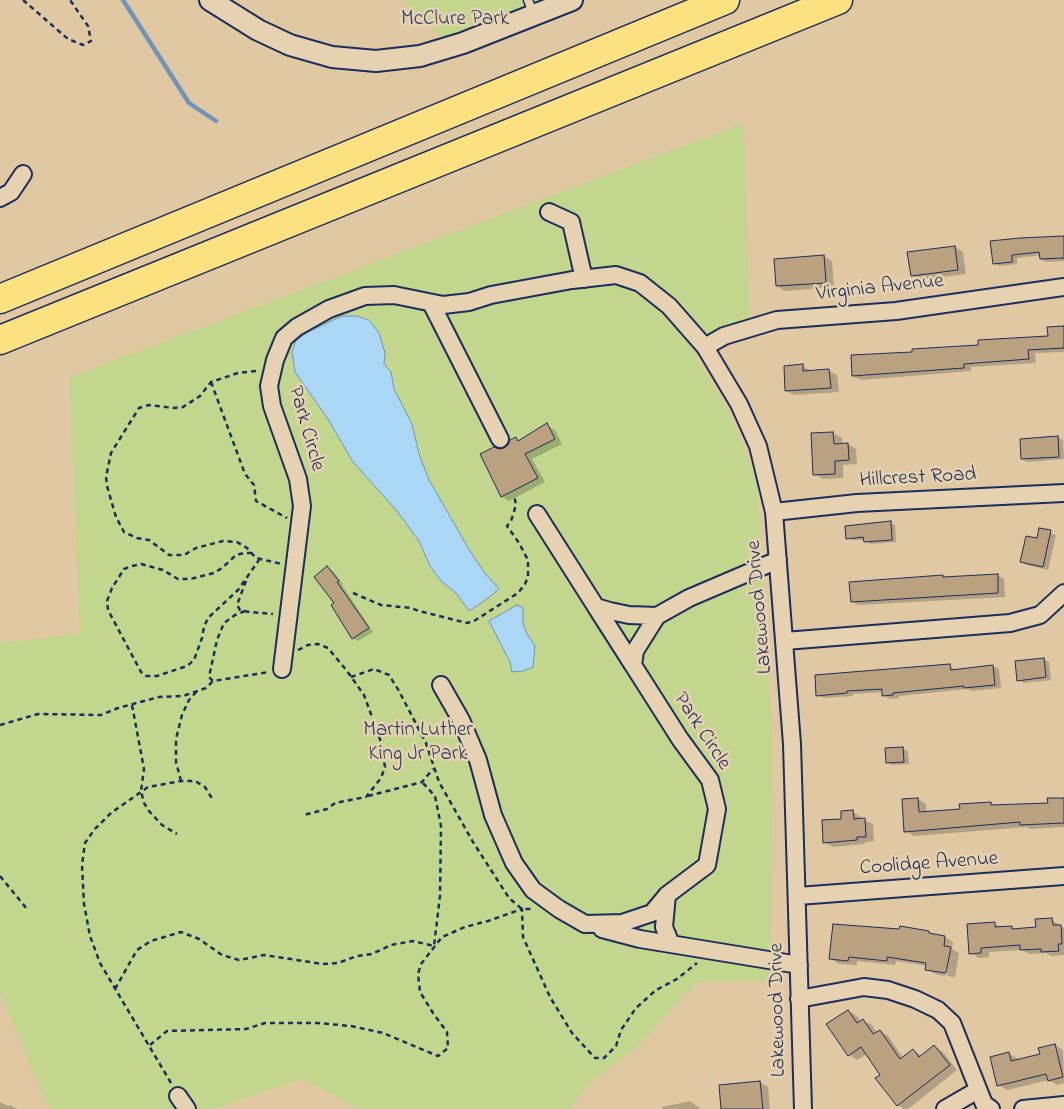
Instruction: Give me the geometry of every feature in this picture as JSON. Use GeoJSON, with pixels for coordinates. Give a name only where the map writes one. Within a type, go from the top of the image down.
{"type":"FeatureCollection","features":[{"type":"Feature","properties":{"kind":"highway"},"geometry":{"type":"LineString","coordinates":[[0,299],[725,0]]}},
{"type":"Feature","properties":{"kind":"highway"},"geometry":{"type":"LineString","coordinates":[[0,340],[838,0]]}},
{"type":"Feature","properties":{"kind":"street"},"geometry":{"type":"LineString","coordinates":[[210,0],[258,30],[290,45],[332,57],[376,61],[420,56],[462,43],[531,7],[572,0]]}},
{"type":"Feature","properties":{"kind":"street"},"geometry":{"type":"LineString","coordinates":[[0,198],[11,192],[22,174]]}},
{"type":"Feature","properties":{"kind":"street"},"geometry":{"type":"LineString","coordinates":[[549,212],[571,222],[584,278]]}},
{"type":"Feature","properties":{"kind":"street","name":"Lakewood Drive"},"geometry":{"type":"LineString","coordinates":[[584,278],[616,275],[640,283],[669,306],[705,347],[739,404],[758,446],[774,512],[792,744],[803,1109]]}},
{"type":"Feature","properties":{"kind":"street","name":"Park Circle"},"geometry":{"type":"LineString","coordinates":[[282,669],[302,506],[298,479],[272,406],[269,386],[275,360],[284,338],[297,326],[329,309],[365,296],[394,295],[443,305],[469,302],[492,295],[584,278]]}},
{"type":"Feature","properties":{"kind":"street","name":"Virginia Avenue"},"geometry":{"type":"LineString","coordinates":[[705,347],[724,336],[777,320],[896,311],[1064,287]]}},
{"type":"Feature","properties":{"kind":"street"},"geometry":{"type":"LineString","coordinates":[[431,303],[500,439]]}},
{"type":"Feature","properties":{"kind":"street","name":"Hillcrest Road"},"geometry":{"type":"LineString","coordinates":[[774,512],[857,502],[1064,493]]}},
{"type":"Feature","properties":{"kind":"street"},"geometry":{"type":"LineString","coordinates":[[537,514],[596,606],[610,612],[657,616]]}},
{"type":"Feature","properties":{"kind":"street"},"geometry":{"type":"LineString","coordinates":[[633,665],[635,651],[657,616],[689,598],[778,560]]}},
{"type":"Feature","properties":{"kind":"street"},"geometry":{"type":"LineString","coordinates":[[785,641],[1010,623],[1040,614],[1064,593]]}},
{"type":"Feature","properties":{"kind":"street","name":"Park Circle"},"geometry":{"type":"LineString","coordinates":[[586,924],[622,923],[652,913],[667,894],[707,865],[717,809],[710,780],[680,739],[596,606]]}},
{"type":"Feature","properties":{"kind":"street"},"geometry":{"type":"LineString","coordinates":[[441,685],[461,720],[478,760],[493,815],[514,863],[533,890],[559,909],[586,924],[640,939],[799,965]]}},
{"type":"Feature","properties":{"kind":"street","name":"Coolidge Avenue"},"geometry":{"type":"LineString","coordinates":[[798,896],[1064,876]]}},
{"type":"Feature","properties":{"kind":"street"},"geometry":{"type":"LineString","coordinates":[[667,894],[664,927],[671,944]]}},
{"type":"Feature","properties":{"kind":"street"},"geometry":{"type":"LineString","coordinates":[[799,999],[864,986],[888,990],[915,998],[938,1010],[952,1023],[984,1104],[991,1109]]}},
{"type":"Feature","properties":{"kind":"street"},"geometry":{"type":"LineString","coordinates":[[945,1109],[978,1090]]}},
{"type":"Feature","properties":{"kind":"street"},"geometry":{"type":"LineString","coordinates":[[1023,1109],[1064,1105]]}},
{"type":"Feature","properties":{"kind":"path"},"geometry":{"type":"LineString","coordinates":[[23,0],[68,39],[83,45],[91,41],[88,26],[70,0]]}},
{"type":"Feature","properties":{"kind":"path"},"geometry":{"type":"LineString","coordinates":[[275,360],[257,372],[238,373],[212,382],[200,396],[183,407],[174,408],[149,405],[139,408],[111,453],[106,486],[116,518],[124,532],[137,538],[149,540],[169,555],[184,555],[196,548],[223,540],[237,542],[259,559],[296,566]]}},
{"type":"Feature","properties":{"kind":"path"},"geometry":{"type":"LineString","coordinates":[[212,382],[245,474],[254,485],[256,501],[301,525]]}},
{"type":"Feature","properties":{"kind":"path"},"geometry":{"type":"LineString","coordinates":[[352,594],[381,605],[411,608],[418,612],[467,622],[474,621],[518,593],[528,577],[528,560],[519,543],[506,526],[511,522],[516,505],[514,495]]}},
{"type":"Feature","properties":{"kind":"path"},"geometry":{"type":"LineString","coordinates":[[252,553],[236,555],[214,573],[190,579],[178,579],[163,570],[141,564],[124,570],[112,588],[107,601],[108,610],[141,672],[146,676],[157,676],[187,666],[194,660],[208,618],[238,590],[259,559]]}},
{"type":"Feature","properties":{"kind":"path"},"geometry":{"type":"LineString","coordinates":[[246,580],[237,605],[240,610],[289,614]]}},
{"type":"Feature","properties":{"kind":"path"},"geometry":{"type":"LineString","coordinates":[[213,682],[209,677],[212,659],[224,623],[245,611]]}},
{"type":"Feature","properties":{"kind":"path"},"geometry":{"type":"LineString","coordinates":[[285,649],[296,651],[308,645],[318,644],[328,648],[364,695],[380,739],[385,767],[381,778],[366,796]]}},
{"type":"Feature","properties":{"kind":"path"},"geometry":{"type":"LineString","coordinates":[[0,725],[38,714],[101,714],[159,698],[183,696],[206,688],[213,682],[282,669]]}},
{"type":"Feature","properties":{"kind":"path"},"geometry":{"type":"LineString","coordinates":[[351,677],[374,669],[389,675],[426,743],[432,758],[433,769],[448,799],[494,877],[509,898],[522,909],[524,936],[550,997],[572,1034],[596,1058],[604,1058],[616,1046],[621,1030],[636,1008],[656,990],[691,969],[707,950]]}},
{"type":"Feature","properties":{"kind":"path"},"geometry":{"type":"LineString","coordinates":[[181,782],[176,762],[176,739],[182,715],[197,691]]}},
{"type":"Feature","properties":{"kind":"path"},"geometry":{"type":"LineString","coordinates":[[132,705],[144,770],[141,791],[144,803],[148,811],[162,825],[177,834]]}},
{"type":"Feature","properties":{"kind":"path"},"geometry":{"type":"LineString","coordinates":[[304,815],[327,809],[335,803],[422,782],[433,769]]}},
{"type":"Feature","properties":{"kind":"path"},"geometry":{"type":"LineString","coordinates":[[182,1102],[100,963],[90,936],[84,904],[82,865],[85,843],[94,830],[111,813],[148,787],[195,781],[205,787],[213,800]]}},
{"type":"Feature","properties":{"kind":"path"},"geometry":{"type":"LineString","coordinates":[[422,782],[435,796],[441,826],[440,896],[434,946]]}},
{"type":"Feature","properties":{"kind":"path"},"geometry":{"type":"LineString","coordinates":[[0,876],[27,909]]}},
{"type":"Feature","properties":{"kind":"path"},"geometry":{"type":"LineString","coordinates":[[150,1045],[167,1031],[246,1028],[265,1023],[318,1024],[351,1026],[383,1033],[438,1056],[448,1048],[448,1032],[432,1013],[420,992],[418,974],[421,964],[434,946],[442,937],[522,909],[559,909]]}},
{"type":"Feature","properties":{"kind":"path"},"geometry":{"type":"LineString","coordinates":[[116,989],[136,950],[151,941],[181,932],[199,938],[222,955],[239,960],[264,956],[323,964],[338,963],[357,956],[372,954],[391,945],[413,941],[434,946]]}},
{"type":"Feature","properties":{"kind":"green space","name":"McClure Park"},"geometry":{"type":"Polygon","coordinates":[[[403,0],[562,0],[451,47],[403,0]]]}},
{"type":"Feature","properties":{"kind":"green space","name":"Martin Luther King Jr Park"},"geometry":{"type":"Polygon","coordinates":[[[744,123],[750,338],[719,344],[696,357],[730,413],[758,484],[773,748],[770,981],[697,982],[633,1051],[589,1083],[570,1109],[358,1109],[303,1079],[213,1109],[49,1109],[0,992],[0,643],[80,634],[69,377],[744,123]]]}},
{"type":"Feature","properties":{"kind":"water"},"geometry":{"type":"Polygon","coordinates":[[[342,316],[356,316],[369,320],[379,333],[385,353],[384,364],[391,372],[394,389],[412,424],[419,454],[429,480],[470,551],[484,572],[499,589],[469,611],[456,593],[441,581],[430,566],[419,541],[397,511],[353,462],[328,419],[295,372],[292,352],[296,340],[308,332],[342,316]]]}},
{"type":"Feature","properties":{"kind":"water"},"geometry":{"type":"Polygon","coordinates":[[[517,605],[523,608],[523,624],[535,646],[533,667],[523,671],[512,672],[510,662],[489,621],[517,605]]]}},
{"type":"Feature","properties":{"kind":"building"},"geometry":{"type":"Polygon","coordinates":[[[1064,236],[1064,258],[1040,259],[1039,252],[1012,255],[1012,262],[993,264],[990,241],[1064,236]]]}},
{"type":"Feature","properties":{"kind":"building"},"geometry":{"type":"Polygon","coordinates":[[[955,246],[958,270],[911,276],[907,252],[955,246]]]}},
{"type":"Feature","properties":{"kind":"building"},"geometry":{"type":"Polygon","coordinates":[[[824,255],[826,283],[776,286],[774,259],[824,255]]]}},
{"type":"Feature","properties":{"kind":"building"},"geometry":{"type":"Polygon","coordinates":[[[1064,326],[1064,348],[1028,350],[1029,359],[964,364],[964,368],[852,376],[851,355],[912,352],[912,349],[978,345],[978,340],[1048,336],[1047,327],[1064,326]]]}},
{"type":"Feature","properties":{"kind":"building"},"geometry":{"type":"Polygon","coordinates":[[[803,364],[803,371],[829,369],[831,388],[785,391],[784,366],[803,364]]]}},
{"type":"Feature","properties":{"kind":"building"},"geometry":{"type":"Polygon","coordinates":[[[547,423],[555,439],[525,454],[538,478],[501,497],[480,454],[494,447],[504,448],[510,440],[516,437],[518,441],[547,423]]]}},
{"type":"Feature","properties":{"kind":"building"},"geometry":{"type":"Polygon","coordinates":[[[833,432],[834,444],[848,443],[849,460],[835,461],[835,474],[813,475],[811,433],[833,432]]]}},
{"type":"Feature","properties":{"kind":"building"},"geometry":{"type":"Polygon","coordinates":[[[1058,436],[1059,457],[1021,459],[1020,439],[1058,436]]]}},
{"type":"Feature","properties":{"kind":"building"},"geometry":{"type":"Polygon","coordinates":[[[891,521],[892,540],[864,542],[863,537],[846,539],[845,526],[891,521]]]}},
{"type":"Feature","properties":{"kind":"building"},"geometry":{"type":"Polygon","coordinates":[[[1039,528],[1051,530],[1043,567],[1020,562],[1026,536],[1037,538],[1039,528]]]}},
{"type":"Feature","properties":{"kind":"building"},"geometry":{"type":"Polygon","coordinates":[[[327,566],[339,581],[337,582],[369,628],[352,639],[331,605],[334,603],[314,577],[327,566]]]}},
{"type":"Feature","properties":{"kind":"building"},"geometry":{"type":"Polygon","coordinates":[[[998,574],[998,593],[851,602],[849,582],[943,575],[943,577],[998,574]]]}},
{"type":"Feature","properties":{"kind":"building"},"geometry":{"type":"Polygon","coordinates":[[[1044,658],[1046,677],[1017,681],[1015,661],[1044,658]]]}},
{"type":"Feature","properties":{"kind":"building"},"geometry":{"type":"Polygon","coordinates":[[[950,664],[951,670],[993,665],[995,685],[964,688],[964,686],[893,693],[893,695],[882,696],[882,689],[847,691],[847,693],[816,696],[815,675],[950,664]]]}},
{"type":"Feature","properties":{"kind":"building"},"geometry":{"type":"Polygon","coordinates":[[[903,747],[904,762],[886,763],[885,748],[903,747]]]}},
{"type":"Feature","properties":{"kind":"building"},"geometry":{"type":"Polygon","coordinates":[[[918,798],[919,812],[960,809],[959,804],[991,802],[991,805],[1048,803],[1047,798],[1064,798],[1064,823],[1020,825],[1020,822],[904,832],[902,799],[918,798]]]}},
{"type":"Feature","properties":{"kind":"building"},"geometry":{"type":"Polygon","coordinates":[[[853,810],[854,819],[865,818],[866,837],[857,837],[857,840],[823,843],[822,820],[841,819],[841,811],[853,810]]]}},
{"type":"Feature","properties":{"kind":"building"},"geometry":{"type":"Polygon","coordinates":[[[1052,918],[1053,925],[1061,925],[1062,944],[1058,944],[1059,951],[1041,952],[1041,949],[1020,950],[1020,945],[981,948],[981,953],[969,954],[967,924],[995,922],[995,927],[1012,926],[1012,929],[1036,927],[1035,919],[1052,918]]]}},
{"type":"Feature","properties":{"kind":"building"},"geometry":{"type":"Polygon","coordinates":[[[833,924],[899,929],[900,926],[945,936],[944,946],[951,947],[946,973],[925,970],[926,963],[887,957],[887,961],[849,957],[848,961],[829,959],[833,924]]]}},
{"type":"Feature","properties":{"kind":"building"},"geometry":{"type":"Polygon","coordinates":[[[848,1010],[857,1023],[863,1019],[873,1034],[880,1030],[900,1059],[913,1049],[919,1057],[934,1045],[950,1065],[897,1106],[875,1078],[880,1075],[861,1047],[848,1056],[826,1024],[848,1010]]]}},
{"type":"Feature","properties":{"kind":"building"},"geometry":{"type":"Polygon","coordinates":[[[1055,1044],[1063,1077],[1048,1081],[1046,1074],[997,1086],[990,1057],[1009,1052],[1011,1061],[1040,1054],[1038,1048],[1055,1044]]]}},
{"type":"Feature","properties":{"kind":"building"},"geometry":{"type":"Polygon","coordinates":[[[760,1081],[763,1109],[721,1109],[719,1085],[760,1081]]]}},
{"type":"Feature","properties":{"kind":"waterway"},"geometry":{"type":"LineString","coordinates":[[123,0],[189,103],[216,121]]}}]}
